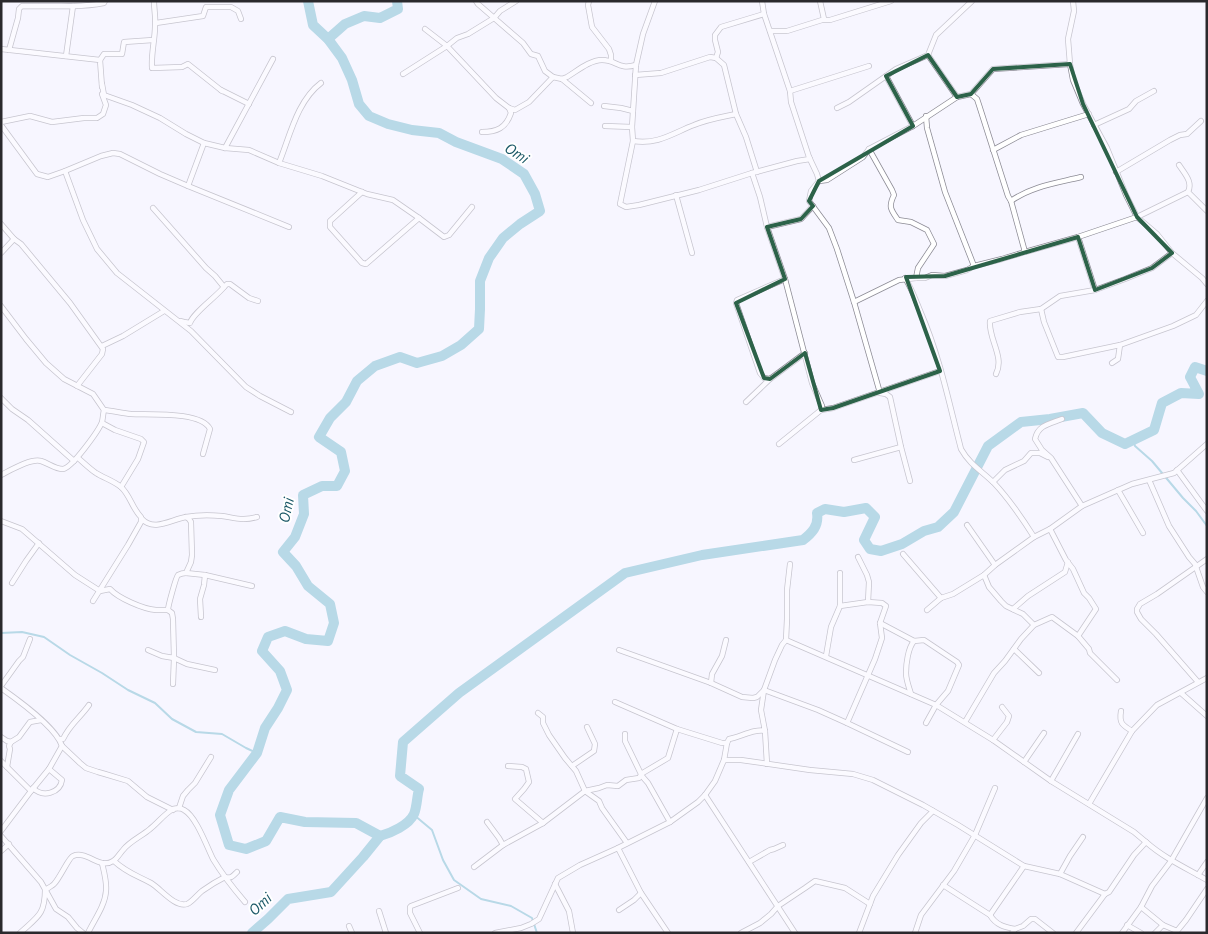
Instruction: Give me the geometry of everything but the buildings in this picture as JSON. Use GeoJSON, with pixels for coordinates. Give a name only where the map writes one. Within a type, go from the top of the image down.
{"type":"FeatureCollection","features":[{"type":"Feature","properties":{"kind":"street"},"geometry":{"type":"LineString","coordinates":[[9,50],[18,18],[18,9],[22,6],[73,6],[99,4],[105,1]]}},
{"type":"Feature","properties":{"kind":"street"},"geometry":{"type":"LineString","coordinates":[[154,1],[156,23],[152,68],[182,67],[188,64],[222,90],[249,104]]}},
{"type":"Feature","properties":{"kind":"street"},"geometry":{"type":"LineString","coordinates":[[476,1],[523,43],[531,54],[538,56],[545,71],[553,77],[562,79],[591,103]]}},
{"type":"Feature","properties":{"kind":"street"},"geometry":{"type":"LineString","coordinates":[[403,74],[457,38],[468,34],[494,18],[500,11],[516,1]]}},
{"type":"Feature","properties":{"kind":"street"},"geometry":{"type":"LineString","coordinates":[[589,1],[592,27],[609,49],[610,61]]}},
{"type":"Feature","properties":{"kind":"street"},"geometry":{"type":"LineString","coordinates":[[655,1],[643,34],[636,65],[632,127],[634,141],[620,204],[626,207],[676,195],[754,172],[810,159],[809,157]]}},
{"type":"Feature","properties":{"kind":"street"},"geometry":{"type":"LineString","coordinates":[[762,1],[764,14],[790,91],[791,102],[819,181]]}},
{"type":"Feature","properties":{"kind":"street"},"geometry":{"type":"LineString","coordinates":[[820,1],[824,19]]}},
{"type":"Feature","properties":{"kind":"street"},"geometry":{"type":"LineString","coordinates":[[770,31],[787,31],[890,1]]}},
{"type":"Feature","properties":{"kind":"street"},"geometry":{"type":"LineString","coordinates":[[838,108],[896,70],[928,55],[936,35],[972,1]]}},
{"type":"Feature","properties":{"kind":"street"},"geometry":{"type":"LineString","coordinates":[[1073,1],[1074,11],[1068,39],[1073,80],[1083,104],[1108,148],[1126,195],[1137,217],[1157,234],[1172,253],[1207,284]]}},
{"type":"Feature","properties":{"kind":"street"},"geometry":{"type":"LineString","coordinates":[[156,23],[203,16],[206,4],[231,7],[238,11],[241,19]]}},
{"type":"Feature","properties":{"kind":"street"},"geometry":{"type":"LineString","coordinates":[[66,56],[73,6]]}},
{"type":"Feature","properties":{"kind":"street"},"geometry":{"type":"LineString","coordinates":[[716,58],[718,52],[715,35],[721,27],[764,14]]}},
{"type":"Feature","properties":{"kind":"street"},"geometry":{"type":"LineString","coordinates":[[425,29],[446,46],[496,98],[509,108],[515,110],[529,102],[553,77]]}},
{"type":"Feature","properties":{"kind":"street"},"geometry":{"type":"LineString","coordinates":[[153,40],[124,42],[122,54],[104,54],[100,60],[102,94],[106,105],[103,114],[97,118],[52,122],[30,116],[1,124],[37,174],[48,177],[112,152],[188,186],[289,227]]}},
{"type":"Feature","properties":{"kind":"street"},"geometry":{"type":"LineString","coordinates":[[1,49],[100,60]]}},
{"type":"Feature","properties":{"kind":"street"},"geometry":{"type":"LineString","coordinates":[[928,55],[956,97]]}},
{"type":"Feature","properties":{"kind":"street"},"geometry":{"type":"LineString","coordinates":[[636,75],[661,73],[710,57],[716,58],[724,65],[736,114],[746,138],[768,227],[785,279],[812,383],[822,406],[821,410]]}},
{"type":"Feature","properties":{"kind":"street"},"geometry":{"type":"LineString","coordinates":[[225,148],[273,58]]}},
{"type":"Feature","properties":{"kind":"street"},"geometry":{"type":"LineString","coordinates":[[562,79],[595,61],[610,61],[622,67],[636,65]]}},
{"type":"Feature","properties":{"kind":"street"},"geometry":{"type":"LineString","coordinates":[[880,393],[837,249],[829,228],[808,201],[811,191],[819,181],[827,180],[863,157],[869,149],[912,126],[956,97],[971,94],[994,69],[1070,64]]}},
{"type":"Feature","properties":{"kind":"street"},"geometry":{"type":"LineString","coordinates":[[790,91],[870,66]]}},
{"type":"Feature","properties":{"kind":"street"},"geometry":{"type":"LineString","coordinates":[[886,76],[912,126]]}},
{"type":"Feature","properties":{"kind":"street"},"geometry":{"type":"LineString","coordinates":[[279,162],[302,104],[313,89],[321,83]]}},
{"type":"Feature","properties":{"kind":"street"},"geometry":{"type":"LineString","coordinates":[[102,84],[104,95],[160,118],[204,143],[225,148],[248,150],[362,192],[393,200],[444,237],[449,235],[472,207]]}},
{"type":"Feature","properties":{"kind":"street"},"geometry":{"type":"LineString","coordinates":[[1094,125],[1129,109],[1136,101],[1154,91]]}},
{"type":"Feature","properties":{"kind":"street"},"geometry":{"type":"LineString","coordinates":[[971,94],[977,99],[1011,201],[1025,252]]}},
{"type":"Feature","properties":{"kind":"street"},"geometry":{"type":"LineString","coordinates":[[604,106],[633,111]]}},
{"type":"Feature","properties":{"kind":"street"},"geometry":{"type":"LineString","coordinates":[[482,132],[493,132],[500,129],[510,117],[509,108]]}},
{"type":"Feature","properties":{"kind":"street"},"geometry":{"type":"LineString","coordinates":[[634,141],[657,140],[709,120],[736,114]]}},
{"type":"Feature","properties":{"kind":"street"},"geometry":{"type":"LineString","coordinates":[[993,150],[1021,135],[1089,114]]}},
{"type":"Feature","properties":{"kind":"street"},"geometry":{"type":"LineString","coordinates":[[926,116],[927,128],[945,192],[974,266]]}},
{"type":"Feature","properties":{"kind":"street"},"geometry":{"type":"LineString","coordinates":[[1116,172],[1170,140],[1187,134],[1201,121]]}},
{"type":"Feature","properties":{"kind":"street"},"geometry":{"type":"LineString","coordinates":[[605,126],[632,127]]}},
{"type":"Feature","properties":{"kind":"street"},"geometry":{"type":"LineString","coordinates":[[188,186],[204,143]]}},
{"type":"Feature","properties":{"kind":"street"},"geometry":{"type":"LineString","coordinates":[[869,149],[892,190],[894,195],[891,201],[891,209],[898,220],[911,222],[927,230],[934,244],[918,268],[916,278]]}},
{"type":"Feature","properties":{"kind":"street"},"geometry":{"type":"LineString","coordinates":[[854,302],[905,278],[925,278],[932,275],[945,276],[1078,237],[1137,217],[1188,192],[1191,187],[1190,182],[1179,165]]}},
{"type":"Feature","properties":{"kind":"street"},"geometry":{"type":"LineString","coordinates":[[65,171],[83,220],[97,249],[117,273],[191,331],[246,387],[291,412]]}},
{"type":"Feature","properties":{"kind":"street"},"geometry":{"type":"LineString","coordinates":[[1011,201],[1020,194],[1034,189],[1082,177]]}},
{"type":"Feature","properties":{"kind":"street"},"geometry":{"type":"LineString","coordinates":[[362,192],[330,221],[330,227],[362,263],[366,264],[419,218]]}},
{"type":"Feature","properties":{"kind":"street"},"geometry":{"type":"LineString","coordinates":[[1188,192],[1207,211]]}},
{"type":"Feature","properties":{"kind":"street"},"geometry":{"type":"LineString","coordinates":[[676,195],[692,253]]}},
{"type":"Feature","properties":{"kind":"street"},"geometry":{"type":"LineString","coordinates":[[768,227],[801,219],[813,206]]}},
{"type":"Feature","properties":{"kind":"street"},"geometry":{"type":"LineString","coordinates":[[153,208],[224,287]]}},
{"type":"Feature","properties":{"kind":"street"},"geometry":{"type":"LineString","coordinates":[[1,224],[28,251],[102,346],[102,354],[77,386]]}},
{"type":"Feature","properties":{"kind":"street"},"geometry":{"type":"LineString","coordinates":[[1078,237],[1095,290]]}},
{"type":"Feature","properties":{"kind":"street"},"geometry":{"type":"LineString","coordinates":[[1,254],[14,238]]}},
{"type":"Feature","properties":{"kind":"street"},"geometry":{"type":"LineString","coordinates":[[996,374],[998,358],[989,328],[990,321],[1020,312],[1041,309],[1060,296],[1095,290],[1152,268],[1172,253]]}},
{"type":"Feature","properties":{"kind":"street"},"geometry":{"type":"LineString","coordinates":[[905,278],[910,286],[937,355],[961,449],[966,459],[993,482],[1019,512],[1034,537]]}},
{"type":"Feature","properties":{"kind":"street"},"geometry":{"type":"LineString","coordinates":[[770,378],[764,378],[760,373],[736,304],[737,300],[785,279]]}},
{"type":"Feature","properties":{"kind":"street"},"geometry":{"type":"LineString","coordinates":[[172,317],[190,323],[192,318],[224,287],[230,284],[249,298],[258,301]]}},
{"type":"Feature","properties":{"kind":"street"},"geometry":{"type":"LineString","coordinates":[[1041,309],[1044,322],[1058,357],[1063,358],[1120,344],[1173,326],[1196,315],[1207,301]]}},
{"type":"Feature","properties":{"kind":"street"},"geometry":{"type":"LineString","coordinates":[[1,306],[46,363],[64,379],[93,394],[104,410],[102,423],[76,460],[68,467],[62,469],[40,461],[30,462],[1,475]]}},
{"type":"Feature","properties":{"kind":"street"},"geometry":{"type":"LineString","coordinates":[[102,346],[123,336],[164,311]]}},
{"type":"Feature","properties":{"kind":"street"},"geometry":{"type":"LineString","coordinates":[[1112,363],[1118,359],[1120,344]]}},
{"type":"Feature","properties":{"kind":"street"},"geometry":{"type":"LineString","coordinates":[[746,402],[770,378],[805,353]]}},
{"type":"Feature","properties":{"kind":"street"},"geometry":{"type":"LineString","coordinates":[[779,444],[821,410],[880,393],[940,371]]}},
{"type":"Feature","properties":{"kind":"street"},"geometry":{"type":"LineString","coordinates":[[880,393],[890,397],[910,482]]}},
{"type":"Feature","properties":{"kind":"street"},"geometry":{"type":"LineString","coordinates":[[1,398],[76,460],[121,487],[144,522],[156,526],[186,517],[221,516],[244,520],[257,517]]}},
{"type":"Feature","properties":{"kind":"street"},"geometry":{"type":"LineString","coordinates":[[104,410],[130,414],[175,415],[202,422],[210,429],[203,454]]}},
{"type":"Feature","properties":{"kind":"street"},"geometry":{"type":"LineString","coordinates":[[1062,419],[1046,425],[1037,432],[1035,439],[1042,450],[1051,458],[1082,506]]}},
{"type":"Feature","properties":{"kind":"street"},"geometry":{"type":"LineString","coordinates":[[102,423],[144,442],[138,459],[121,487]]}},
{"type":"Feature","properties":{"kind":"street"},"geometry":{"type":"LineString","coordinates":[[927,610],[941,598],[953,594],[984,575],[1034,537],[1050,529],[1082,506],[1132,484],[1174,473],[1207,444]]}},
{"type":"Feature","properties":{"kind":"street"},"geometry":{"type":"LineString","coordinates":[[854,460],[901,447]]}},
{"type":"Feature","properties":{"kind":"street"},"geometry":{"type":"LineString","coordinates":[[993,482],[1005,470],[1024,461],[1031,453],[1040,453],[1051,458]]}},
{"type":"Feature","properties":{"kind":"street"},"geometry":{"type":"LineString","coordinates":[[1177,470],[1207,511]]}},
{"type":"Feature","properties":{"kind":"street"},"geometry":{"type":"LineString","coordinates":[[1149,480],[1169,526],[1196,566],[1202,587],[1207,592]]}},
{"type":"Feature","properties":{"kind":"street"},"geometry":{"type":"LineString","coordinates":[[1118,490],[1143,533]]}},
{"type":"Feature","properties":{"kind":"street"},"geometry":{"type":"LineString","coordinates":[[186,517],[191,522],[192,555],[186,572]]}},
{"type":"Feature","properties":{"kind":"street"},"geometry":{"type":"LineString","coordinates":[[93,601],[142,519]]}},
{"type":"Feature","properties":{"kind":"street"},"geometry":{"type":"LineString","coordinates":[[1,521],[22,529],[75,575],[100,591],[110,589],[114,593],[142,606],[154,610],[168,610],[172,613],[173,684]]}},
{"type":"Feature","properties":{"kind":"street"},"geometry":{"type":"LineString","coordinates":[[967,525],[995,565]]}},
{"type":"Feature","properties":{"kind":"street"},"geometry":{"type":"LineString","coordinates":[[1050,529],[1073,569],[1084,593],[1096,609],[1078,636]]}},
{"type":"Feature","properties":{"kind":"street"},"geometry":{"type":"LineString","coordinates":[[12,583],[39,543]]}},
{"type":"Feature","properties":{"kind":"street"},"geometry":{"type":"LineString","coordinates":[[903,554],[941,598]]}},
{"type":"Feature","properties":{"kind":"street"},"geometry":{"type":"LineString","coordinates":[[858,557],[868,575],[868,602]]}},
{"type":"Feature","properties":{"kind":"street"},"geometry":{"type":"LineString","coordinates":[[1198,682],[1156,634],[1141,620],[1137,609],[1140,604],[1207,559]]}},
{"type":"Feature","properties":{"kind":"street"},"geometry":{"type":"LineString","coordinates":[[1013,609],[1028,596],[1065,572],[1068,562]]}},
{"type":"Feature","properties":{"kind":"street"},"geometry":{"type":"LineString","coordinates":[[766,764],[765,730],[761,710],[764,690],[778,653],[786,640],[788,618],[787,590],[790,564]]}},
{"type":"Feature","properties":{"kind":"street"},"geometry":{"type":"LineString","coordinates":[[168,610],[175,580],[186,572],[205,574],[252,586]]}},
{"type":"Feature","properties":{"kind":"street"},"geometry":{"type":"LineString","coordinates":[[826,656],[831,627],[840,606],[840,573]]}},
{"type":"Feature","properties":{"kind":"street"},"geometry":{"type":"LineString","coordinates":[[200,618],[200,599],[205,574]]}},
{"type":"Feature","properties":{"kind":"street"},"geometry":{"type":"LineString","coordinates":[[984,575],[988,588],[1001,602],[1023,614],[1034,625]]}},
{"type":"Feature","properties":{"kind":"street"},"geometry":{"type":"LineString","coordinates":[[840,606],[868,602],[882,603],[886,606],[880,623],[882,638],[846,724]]}},
{"type":"Feature","properties":{"kind":"street"},"geometry":{"type":"LineString","coordinates":[[965,722],[994,673],[1021,639],[1034,625],[1052,617],[1078,636],[1090,653],[1117,680]]}},
{"type":"Feature","properties":{"kind":"street"},"geometry":{"type":"LineString","coordinates":[[880,623],[914,641],[924,640],[959,665],[948,691],[936,705],[926,723]]}},
{"type":"Feature","properties":{"kind":"street"},"geometry":{"type":"LineString","coordinates":[[30,639],[23,658],[1,687],[27,707],[60,739],[62,746],[86,768],[128,781],[148,797],[173,810]]}},
{"type":"Feature","properties":{"kind":"street"},"geometry":{"type":"LineString","coordinates":[[711,683],[712,674],[722,656],[726,640]]}},
{"type":"Feature","properties":{"kind":"street"},"geometry":{"type":"LineString","coordinates":[[786,640],[936,705],[993,740],[1050,782],[1134,832],[1171,861],[1207,880]]}},
{"type":"Feature","properties":{"kind":"street"},"geometry":{"type":"LineString","coordinates":[[910,694],[905,675],[911,645],[914,641]]}},
{"type":"Feature","properties":{"kind":"street"},"geometry":{"type":"LineString","coordinates":[[1014,649],[1039,673]]}},
{"type":"Feature","properties":{"kind":"street"},"geometry":{"type":"LineString","coordinates":[[148,650],[187,664],[216,670]]}},
{"type":"Feature","properties":{"kind":"street"},"geometry":{"type":"LineString","coordinates":[[619,650],[711,683],[742,697],[757,697],[764,690]]}},
{"type":"Feature","properties":{"kind":"street"},"geometry":{"type":"LineString","coordinates":[[1089,804],[1132,731],[1157,705],[1207,678]]}},
{"type":"Feature","properties":{"kind":"street"},"geometry":{"type":"LineString","coordinates":[[764,690],[818,710],[908,752]]}},
{"type":"Feature","properties":{"kind":"street"},"geometry":{"type":"LineString","coordinates":[[1181,692],[1207,716]]}},
{"type":"Feature","properties":{"kind":"street"},"geometry":{"type":"LineString","coordinates":[[615,702],[677,729],[727,743]]}},
{"type":"Feature","properties":{"kind":"street"},"geometry":{"type":"LineString","coordinates":[[60,739],[63,739],[74,721],[89,706]]}},
{"type":"Feature","properties":{"kind":"street"},"geometry":{"type":"LineString","coordinates":[[993,740],[1007,722],[1009,716],[1002,707]]}},
{"type":"Feature","properties":{"kind":"street"},"geometry":{"type":"LineString","coordinates":[[1121,711],[1121,722],[1132,731]]}},
{"type":"Feature","properties":{"kind":"street"},"geometry":{"type":"LineString","coordinates":[[538,713],[543,718],[543,723],[555,744],[576,771],[585,791],[599,800],[602,808],[627,843]]}},
{"type":"Feature","properties":{"kind":"street"},"geometry":{"type":"LineString","coordinates":[[7,767],[11,742],[19,737],[30,722],[40,720]]}},
{"type":"Feature","properties":{"kind":"street"},"geometry":{"type":"LineString","coordinates":[[572,766],[594,751],[594,744],[588,727]]}},
{"type":"Feature","properties":{"kind":"street"},"geometry":{"type":"LineString","coordinates":[[625,734],[625,741],[641,774],[668,758],[677,729]]}},
{"type":"Feature","properties":{"kind":"street"},"geometry":{"type":"LineString","coordinates":[[495,933],[522,928],[539,918],[558,878],[568,871],[670,822],[698,802],[715,781],[724,760],[729,739],[759,729],[765,730]]}},
{"type":"Feature","properties":{"kind":"street"},"geometry":{"type":"LineString","coordinates":[[1024,762],[1044,733]]}},
{"type":"Feature","properties":{"kind":"street"},"geometry":{"type":"LineString","coordinates":[[1050,782],[1078,734]]}},
{"type":"Feature","properties":{"kind":"street"},"geometry":{"type":"LineString","coordinates":[[1,736],[11,742]]}},
{"type":"Feature","properties":{"kind":"street"},"geometry":{"type":"LineString","coordinates":[[1,831],[49,769],[62,746]]}},
{"type":"Feature","properties":{"kind":"street"},"geometry":{"type":"LineString","coordinates":[[179,808],[183,796],[195,783],[211,758]]}},
{"type":"Feature","properties":{"kind":"street"},"geometry":{"type":"LineString","coordinates":[[724,760],[741,760],[852,774],[872,780],[974,835],[1024,866],[1060,874],[1104,894]]}},
{"type":"Feature","properties":{"kind":"street"},"geometry":{"type":"LineString","coordinates":[[1,762],[38,792],[47,793],[55,791],[62,783],[62,780],[49,769]]}},
{"type":"Feature","properties":{"kind":"street"},"geometry":{"type":"LineString","coordinates":[[508,766],[526,769],[529,782],[515,798],[543,822]]}},
{"type":"Feature","properties":{"kind":"street"},"geometry":{"type":"LineString","coordinates":[[474,867],[503,845],[543,822],[585,791],[607,785],[618,786],[626,780],[638,778],[641,775],[648,783],[670,822]]}},
{"type":"Feature","properties":{"kind":"street"},"geometry":{"type":"LineString","coordinates":[[916,932],[921,914],[954,871],[974,835],[995,788]]}},
{"type":"Feature","properties":{"kind":"street"},"geometry":{"type":"LineString","coordinates":[[705,795],[795,933]]}},
{"type":"Feature","properties":{"kind":"street"},"geometry":{"type":"LineString","coordinates":[[1122,933],[1141,908],[1152,886],[1171,861],[1207,798]]}},
{"type":"Feature","properties":{"kind":"street"},"geometry":{"type":"LineString","coordinates":[[45,890],[54,885],[70,858],[74,855],[82,855],[102,863],[114,861],[124,848],[164,816],[179,808],[192,816],[214,860],[245,902]]}},
{"type":"Feature","properties":{"kind":"street"},"geometry":{"type":"LineString","coordinates":[[859,933],[873,896],[898,855],[921,823],[933,812]]}},
{"type":"Feature","properties":{"kind":"street"},"geometry":{"type":"LineString","coordinates":[[487,822],[503,845]]}},
{"type":"Feature","properties":{"kind":"street"},"geometry":{"type":"LineString","coordinates":[[1,836],[41,882],[56,909],[68,917],[83,933]]}},
{"type":"Feature","properties":{"kind":"street"},"geometry":{"type":"LineString","coordinates":[[1060,874],[1083,837]]}},
{"type":"Feature","properties":{"kind":"street"},"geometry":{"type":"LineString","coordinates":[[1076,933],[1134,855],[1146,842]]}},
{"type":"Feature","properties":{"kind":"street"},"geometry":{"type":"LineString","coordinates":[[1,851],[9,844]]}},
{"type":"Feature","properties":{"kind":"street"},"geometry":{"type":"LineString","coordinates":[[749,862],[770,850],[783,846]]}},
{"type":"Feature","properties":{"kind":"street"},"geometry":{"type":"LineString","coordinates":[[618,848],[641,893],[668,933]]}},
{"type":"Feature","properties":{"kind":"street"},"geometry":{"type":"LineString","coordinates":[[114,861],[123,870],[152,884],[170,899],[180,904],[187,904],[202,891],[225,877],[232,877],[237,872]]}},
{"type":"Feature","properties":{"kind":"street"},"geometry":{"type":"LineString","coordinates":[[1198,875],[1207,862]]}},
{"type":"Feature","properties":{"kind":"street"},"geometry":{"type":"LineString","coordinates":[[88,933],[104,902],[106,892],[102,863]]}},
{"type":"Feature","properties":{"kind":"street"},"geometry":{"type":"LineString","coordinates":[[990,915],[1024,866]]}},
{"type":"Feature","properties":{"kind":"street"},"geometry":{"type":"LineString","coordinates":[[742,933],[760,923],[778,906],[815,881],[845,888],[870,904]]}},
{"type":"Feature","properties":{"kind":"street"},"geometry":{"type":"LineString","coordinates":[[555,884],[569,911],[573,933]]}},
{"type":"Feature","properties":{"kind":"street"},"geometry":{"type":"LineString","coordinates":[[943,885],[990,915],[992,919],[1002,926],[1013,931],[1031,919],[1035,919],[1053,933]]}},
{"type":"Feature","properties":{"kind":"street"},"geometry":{"type":"LineString","coordinates":[[420,933],[410,913],[411,906],[458,888]]}},
{"type":"Feature","properties":{"kind":"street"},"geometry":{"type":"LineString","coordinates":[[1141,908],[1163,925],[1178,931],[1207,889]]}},
{"type":"Feature","properties":{"kind":"street"},"geometry":{"type":"LineString","coordinates":[[20,933],[39,916],[45,904],[45,890]]}},
{"type":"Feature","properties":{"kind":"street"},"geometry":{"type":"LineString","coordinates":[[619,910],[641,893]]}},
{"type":"Feature","properties":{"kind":"street"},"geometry":{"type":"LineString","coordinates":[[379,911],[386,933]]}},
{"type":"Feature","properties":{"kind":"street"},"geometry":{"type":"LineString","coordinates":[[1156,933],[1163,925]]}},
{"type":"Feature","properties":{"kind":"street"},"geometry":{"type":"LineString","coordinates":[[349,926],[352,933]]}},
{"type":"Feature","properties":{"kind":"street"},"geometry":{"type":"LineString","coordinates":[[1127,926],[1141,933]]}},
{"type":"Feature","properties":{"kind":"highlighted area"},"geometry":{"type":"Polygon","coordinates":[[[928,55],[957,97],[971,94],[993,69],[1070,64],[1083,104],[1137,217],[1172,253],[1152,268],[1095,290],[1078,237],[945,276],[906,277],[940,371],[833,408],[821,410],[805,353],[770,379],[764,378],[736,303],[785,279],[767,227],[801,219],[813,206],[809,201],[819,181],[913,126],[886,76],[928,55]]]}},
{"type":"Feature","properties":{"kind":"waterway","name":"Omi"},"geometry":{"type":"LineString","coordinates":[[252,933],[288,899],[331,892],[380,836],[356,823],[305,822],[280,817],[266,841],[246,849],[229,845],[220,815],[229,790],[257,753],[265,728],[287,690],[280,671],[262,651],[268,637],[285,631],[306,639],[328,641],[334,623],[330,604],[308,586],[296,566],[283,552],[295,537],[304,514],[303,495],[322,486],[337,486],[345,471],[341,452],[319,437],[330,418],[346,402],[357,381],[375,366],[400,357],[417,363],[442,356],[461,345],[479,329],[480,281],[489,258],[503,238],[540,211],[535,194],[524,174],[502,159],[456,142],[439,133],[412,130],[388,124],[369,116],[359,104],[352,80],[342,58],[328,39],[313,25],[308,1]]}},
{"type":"Feature","properties":{"kind":"waterway","name":"Omi"},"geometry":{"type":"LineString","coordinates":[[328,39],[345,24],[364,16],[380,18],[398,9],[397,1]]}},
{"type":"Feature","properties":{"kind":"waterway"},"geometry":{"type":"LineString","coordinates":[[380,836],[404,825],[412,818],[416,808],[419,789],[400,776],[403,742],[459,693],[625,573],[702,555],[803,540],[814,529],[817,522],[817,513],[825,509],[844,512],[866,508],[875,517],[864,540],[870,549],[881,551],[902,544],[924,531],[938,527],[954,512],[988,446],[1021,422],[1083,413],[1102,433],[1125,444],[1154,430],[1162,403],[1181,393],[1199,394],[1190,377],[1195,367],[1207,371]]}},
{"type":"Feature","properties":{"kind":"waterway"},"geometry":{"type":"LineString","coordinates":[[1133,440],[1135,446],[1152,461],[1207,526]]}},
{"type":"Feature","properties":{"kind":"waterway"},"geometry":{"type":"LineString","coordinates":[[1,633],[22,632],[44,637],[128,690],[155,703],[172,719],[196,732],[222,734],[257,753]]}},
{"type":"Feature","properties":{"kind":"waterway"},"geometry":{"type":"LineString","coordinates":[[414,815],[432,830],[443,860],[454,880],[481,899],[511,906],[532,918],[537,933]]}}]}
